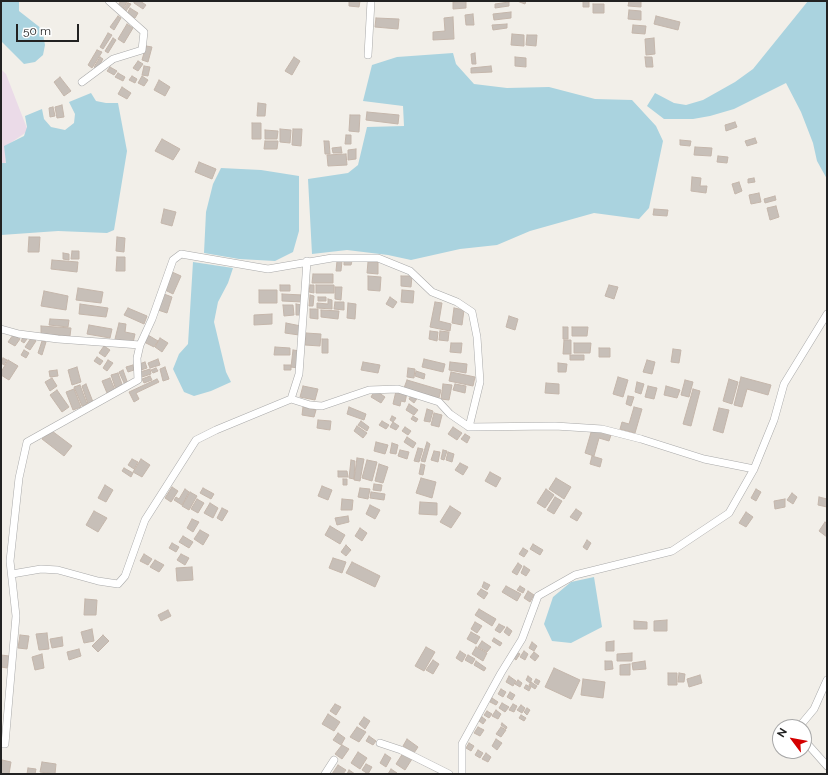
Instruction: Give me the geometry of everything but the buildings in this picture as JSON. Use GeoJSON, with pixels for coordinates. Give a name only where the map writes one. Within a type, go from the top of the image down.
{"type":"FeatureCollection","features":[{"type":"Feature","properties":{"kind":"street"},"geometry":{"type":"LineString","coordinates":[[82,82],[114,60],[142,50],[144,32],[109,1]]}},
{"type":"Feature","properties":{"kind":"street"},"geometry":{"type":"LineString","coordinates":[[368,55],[371,1]]}},
{"type":"Feature","properties":{"kind":"street"},"geometry":{"type":"LineString","coordinates":[[1,744],[5,744],[16,616],[10,561],[18,485],[27,442],[138,380],[136,358],[140,345],[152,319],[173,260],[181,254],[268,269],[307,261],[332,258],[378,258],[410,271],[432,292],[457,302],[472,312],[477,337],[480,382],[469,427]]}},
{"type":"Feature","properties":{"kind":"street"},"geometry":{"type":"LineString","coordinates":[[291,399],[299,374],[307,261]]}},
{"type":"Feature","properties":{"kind":"street"},"geometry":{"type":"LineString","coordinates":[[462,774],[462,744],[500,673],[522,639],[538,596],[575,575],[672,551],[729,513],[754,469],[774,420],[784,384],[827,314]]}},
{"type":"Feature","properties":{"kind":"street"},"geometry":{"type":"LineString","coordinates":[[1,329],[19,334],[58,339],[140,345]]}},
{"type":"Feature","properties":{"kind":"street"},"geometry":{"type":"LineString","coordinates":[[12,574],[41,569],[58,570],[118,584],[125,576],[145,520],[196,440],[216,430],[291,399],[310,405],[322,406],[368,390],[398,389],[439,402],[450,414],[469,427],[555,426],[602,430],[641,439],[704,459],[754,469]]}},
{"type":"Feature","properties":{"kind":"street"},"geometry":{"type":"LineString","coordinates":[[805,719],[814,709],[827,680]]}},
{"type":"Feature","properties":{"kind":"street"},"geometry":{"type":"LineString","coordinates":[[380,743],[401,750],[449,774]]}},
{"type":"Feature","properties":{"kind":"street"},"geometry":{"type":"LineString","coordinates":[[812,749],[827,766]]}},
{"type":"Feature","properties":{"kind":"street"},"geometry":{"type":"LineString","coordinates":[[325,774],[334,760]]}},
{"type":"Feature","properties":{"kind":"shaded area"},"geometry":{"type":"Polygon","coordinates":[[[1,69],[6,74],[28,131],[6,146],[5,195],[1,194],[1,69]]]}},
{"type":"Feature","properties":{"kind":"water"},"geometry":{"type":"Polygon","coordinates":[[[1,1],[19,1],[19,11],[42,29],[45,45],[43,55],[35,62],[24,64],[1,41],[1,1]]]}},
{"type":"Feature","properties":{"kind":"water"},"geometry":{"type":"Polygon","coordinates":[[[808,1],[827,1],[827,179],[817,161],[813,143],[801,112],[786,83],[734,109],[693,119],[664,119],[647,106],[655,93],[674,103],[686,105],[703,100],[735,82],[753,69],[808,1]]]}},
{"type":"Feature","properties":{"kind":"water"},"geometry":{"type":"Polygon","coordinates":[[[453,53],[456,64],[474,84],[507,88],[549,87],[595,99],[632,100],[656,126],[663,141],[649,208],[639,219],[594,213],[530,231],[497,245],[460,249],[411,260],[388,255],[347,250],[312,254],[308,179],[348,173],[358,165],[367,127],[404,126],[403,106],[363,101],[372,65],[397,57],[453,53]]]}},
{"type":"Feature","properties":{"kind":"water"},"geometry":{"type":"Polygon","coordinates":[[[91,93],[96,101],[118,103],[127,151],[114,230],[107,233],[58,231],[1,235],[1,163],[6,163],[4,146],[24,136],[27,127],[25,116],[42,109],[44,119],[51,127],[65,130],[74,123],[75,114],[69,102],[91,93]]]}},
{"type":"Feature","properties":{"kind":"water"},"geometry":{"type":"Polygon","coordinates":[[[221,168],[261,170],[299,176],[299,231],[293,252],[275,261],[239,259],[204,253],[206,212],[213,184],[221,168]]]}},
{"type":"Feature","properties":{"kind":"water"},"geometry":{"type":"Polygon","coordinates":[[[193,262],[233,268],[228,283],[218,302],[214,322],[226,372],[231,382],[211,391],[194,396],[184,392],[173,369],[179,354],[188,344],[193,262]]]}},
{"type":"Feature","properties":{"kind":"water"},"geometry":{"type":"Polygon","coordinates":[[[594,577],[602,627],[571,643],[552,641],[544,624],[553,597],[571,582],[594,577]]]}}]}
